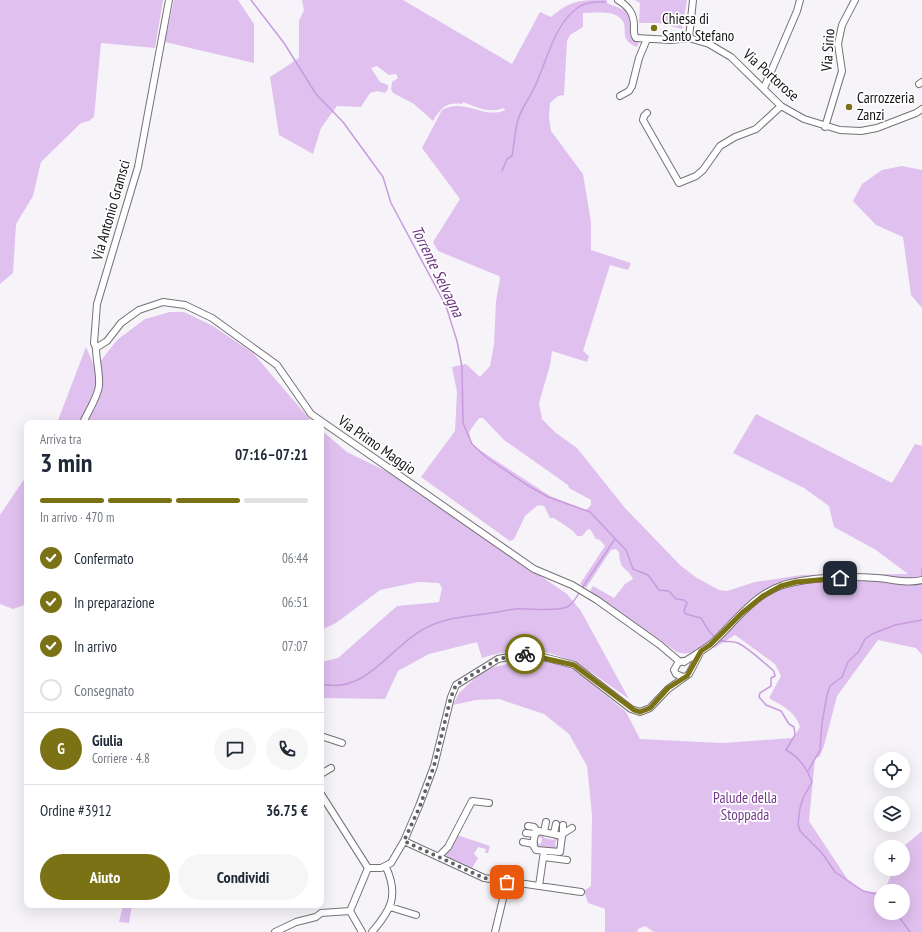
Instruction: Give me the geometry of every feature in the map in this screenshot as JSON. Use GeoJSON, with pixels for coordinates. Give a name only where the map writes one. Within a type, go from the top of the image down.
{"type":"FeatureCollection","features":[{"type":"Feature","properties":{"kind":"street","name":"Via Antonio Gramsci"},"geometry":{"type":"LineString","coordinates":[[84,420],[88,409],[96,397],[99,385],[96,348],[94,343],[97,304],[138,167],[169,0]]}},
{"type":"Feature","properties":{"kind":"street"},"geometry":{"type":"LineString","coordinates":[[618,0],[628,6],[631,11],[634,24],[633,34],[636,38],[647,39],[638,58],[632,86],[629,91],[620,96]]}},
{"type":"Feature","properties":{"kind":"street"},"geometry":{"type":"LineString","coordinates":[[689,38],[693,0]]}},
{"type":"Feature","properties":{"kind":"street"},"geometry":{"type":"LineString","coordinates":[[764,88],[800,0]]}},
{"type":"Feature","properties":{"kind":"street","name":"Via Sirio"},"geometry":{"type":"LineString","coordinates":[[826,127],[842,71],[838,44],[842,25],[855,0]]}},
{"type":"Feature","properties":{"kind":"street","name":"Via Portorose"},"geometry":{"type":"LineString","coordinates":[[647,39],[689,38],[709,44],[731,57],[781,106],[804,119],[826,127],[840,130],[863,131],[877,128],[916,113],[922,109]]}},
{"type":"Feature","properties":{"kind":"street"},"geometry":{"type":"LineString","coordinates":[[647,113],[643,120],[679,184],[703,170],[720,146],[735,137],[756,129],[781,106]]}},
{"type":"Feature","properties":{"kind":"street","name":"Via Primo Maggio"},"geometry":{"type":"LineString","coordinates":[[96,348],[107,341],[121,323],[139,310],[163,302],[185,305],[212,318],[277,365],[311,414],[320,420]]}},
{"type":"Feature","properties":{"kind":"street","name":"Via Primo Maggio"},"geometry":{"type":"LineString","coordinates":[[324,423],[534,569],[572,585],[660,645],[680,663]]}},
{"type":"Feature","properties":{"kind":"street"},"geometry":{"type":"LineString","coordinates":[[668,688],[680,663],[701,651],[717,638],[742,613],[763,596],[781,586],[796,582],[854,576],[903,581],[922,580]]}},
{"type":"Feature","properties":{"kind":"street"},"geometry":{"type":"LineString","coordinates":[[368,868],[386,867],[392,863],[404,841],[420,806],[434,766],[453,691],[456,685],[498,659],[528,653],[574,665],[634,710],[640,712],[650,708],[668,688],[689,673],[701,651]]}},
{"type":"Feature","properties":{"kind":"street"},"geometry":{"type":"LineString","coordinates":[[680,663],[689,665],[689,673]]}},
{"type":"Feature","properties":{"kind":"street"},"geometry":{"type":"LineString","coordinates":[[676,674],[683,677]]}},
{"type":"Feature","properties":{"kind":"street"},"geometry":{"type":"LineString","coordinates":[[324,737],[342,743]]}},
{"type":"Feature","properties":{"kind":"street"},"geometry":{"type":"LineString","coordinates":[[324,772],[331,768]]}},
{"type":"Feature","properties":{"kind":"street"},"geometry":{"type":"LineString","coordinates":[[324,799],[368,868]]}},
{"type":"Feature","properties":{"kind":"street"},"geometry":{"type":"LineString","coordinates":[[438,857],[448,847],[472,801],[489,803]]}},
{"type":"Feature","properties":{"kind":"street"},"geometry":{"type":"LineString","coordinates":[[546,822],[549,833]]}},
{"type":"Feature","properties":{"kind":"street"},"geometry":{"type":"LineString","coordinates":[[549,833],[556,824]]}},
{"type":"Feature","properties":{"kind":"street"},"geometry":{"type":"LineString","coordinates":[[544,854],[560,852],[563,825]]}},
{"type":"Feature","properties":{"kind":"street"},"geometry":{"type":"LineString","coordinates":[[526,832],[562,834],[572,828]]}},
{"type":"Feature","properties":{"kind":"street"},"geometry":{"type":"LineString","coordinates":[[523,842],[534,833]]}},
{"type":"Feature","properties":{"kind":"street"},"geometry":{"type":"LineString","coordinates":[[534,833],[536,850],[544,854],[567,860]]}},
{"type":"Feature","properties":{"kind":"street"},"geometry":{"type":"LineString","coordinates":[[404,841],[484,878],[581,892]]}},
{"type":"Feature","properties":{"kind":"street"},"geometry":{"type":"LineString","coordinates":[[539,886],[544,854]]}},
{"type":"Feature","properties":{"kind":"street"},"geometry":{"type":"LineString","coordinates":[[372,932],[385,916],[390,907],[392,889],[386,867]]}},
{"type":"Feature","properties":{"kind":"street"},"geometry":{"type":"LineString","coordinates":[[350,911],[368,868]]}},
{"type":"Feature","properties":{"kind":"street"},"geometry":{"type":"LineString","coordinates":[[495,932],[507,882]]}},
{"type":"Feature","properties":{"kind":"street"},"geometry":{"type":"LineString","coordinates":[[390,907],[416,915]]}},
{"type":"Feature","properties":{"kind":"street"},"geometry":{"type":"LineString","coordinates":[[275,932],[296,922],[316,917],[321,913],[350,911]]}},
{"type":"Feature","properties":{"kind":"street"},"geometry":{"type":"LineString","coordinates":[[350,911],[362,932]]}},
{"type":"Feature","properties":{"kind":"green space"},"geometry":{"type":"Polygon","coordinates":[[[0,0],[163,0],[155,48],[101,43],[94,117],[89,121],[81,123],[41,162],[33,196],[16,224],[13,273],[0,284],[0,0]]]}},
{"type":"Feature","properties":{"kind":"green space"},"geometry":{"type":"Polygon","coordinates":[[[174,0],[238,0],[254,24],[254,63],[165,42],[174,0]]]}},
{"type":"Feature","properties":{"kind":"green space","name":"Palude della Stoppada"},"geometry":{"type":"Polygon","coordinates":[[[302,0],[403,0],[512,64],[540,12],[551,17],[564,7],[576,2],[607,0],[607,3],[629,12],[632,24],[630,35],[634,40],[639,42],[637,47],[631,44],[625,37],[623,22],[617,15],[603,12],[583,13],[583,27],[570,35],[567,41],[564,95],[558,96],[550,103],[549,117],[551,131],[583,174],[591,222],[591,250],[631,263],[628,270],[610,265],[583,351],[589,356],[587,362],[552,351],[550,365],[539,403],[542,419],[556,433],[577,448],[625,508],[681,566],[697,578],[719,590],[727,591],[755,582],[802,575],[908,574],[876,550],[834,527],[829,506],[804,488],[733,453],[756,414],[892,483],[915,444],[922,446],[922,655],[916,648],[878,640],[837,696],[824,746],[820,756],[815,759],[809,821],[848,880],[865,892],[874,892],[874,920],[910,920],[910,884],[887,884],[891,876],[910,876],[910,841],[922,831],[922,932],[654,932],[645,926],[638,929],[637,932],[605,932],[605,909],[588,903],[584,891],[591,886],[592,815],[587,766],[569,734],[544,714],[499,699],[476,700],[453,705],[459,693],[485,669],[531,659],[563,663],[586,679],[626,712],[640,739],[723,743],[793,738],[800,727],[792,713],[769,698],[781,676],[775,664],[735,635],[714,648],[707,643],[694,652],[677,652],[590,591],[593,586],[614,598],[625,584],[633,579],[622,566],[619,552],[616,549],[611,550],[586,588],[580,584],[605,546],[600,540],[596,539],[590,529],[587,530],[582,536],[577,536],[573,531],[554,518],[550,518],[544,506],[538,505],[525,516],[514,539],[510,541],[421,477],[455,431],[457,392],[452,367],[466,364],[480,377],[490,366],[494,345],[496,301],[500,279],[499,276],[438,251],[433,242],[460,199],[422,148],[442,110],[458,106],[490,112],[505,110],[504,108],[498,110],[488,110],[463,102],[462,104],[452,104],[444,107],[433,121],[414,104],[393,93],[391,89],[392,82],[398,78],[396,74],[389,75],[377,66],[371,68],[380,82],[388,85],[388,89],[385,93],[377,91],[370,93],[361,107],[337,106],[321,128],[313,154],[279,135],[270,77],[299,58],[299,21],[304,10],[302,0]],[[479,418],[469,432],[472,445],[550,496],[586,510],[591,505],[591,500],[569,488],[568,485],[504,440],[483,418],[479,418]]]}},
{"type":"Feature","properties":{"kind":"green space"},"geometry":{"type":"Polygon","coordinates":[[[635,0],[687,0],[682,29],[659,23],[639,23],[640,3],[635,0]]]}},
{"type":"Feature","properties":{"kind":"green space"},"geometry":{"type":"Polygon","coordinates":[[[902,166],[922,170],[922,308],[911,295],[903,237],[876,225],[853,201],[862,184],[882,170],[902,166]]]}},
{"type":"Feature","properties":{"kind":"green space"},"geometry":{"type":"Polygon","coordinates":[[[170,312],[184,312],[213,326],[253,353],[310,420],[58,420],[86,347],[95,368],[117,340],[145,319],[170,312]]]}},
{"type":"Feature","properties":{"kind":"green space"},"geometry":{"type":"Polygon","coordinates":[[[324,433],[347,452],[390,473],[567,594],[581,611],[629,699],[594,674],[569,660],[542,651],[527,650],[504,652],[482,658],[477,642],[429,654],[398,671],[385,699],[324,698],[324,661],[338,658],[397,606],[439,602],[442,588],[439,583],[418,582],[380,590],[336,623],[324,629],[324,433]]]}},
{"type":"Feature","properties":{"kind":"green space"},"geometry":{"type":"Polygon","coordinates":[[[24,479],[24,605],[13,609],[0,604],[0,515],[24,479]]]}},
{"type":"Feature","properties":{"kind":"green space"},"geometry":{"type":"Polygon","coordinates":[[[540,834],[544,834],[544,838],[554,840],[555,836],[559,837],[560,841],[556,840],[555,846],[559,847],[558,850],[537,847],[537,843],[541,844],[542,838],[537,837],[540,834]]]}},
{"type":"Feature","properties":{"kind":"green space"},"geometry":{"type":"Polygon","coordinates":[[[457,835],[490,846],[488,853],[485,853],[486,849],[478,847],[474,854],[478,858],[471,870],[445,856],[457,835]]]}},
{"type":"Feature","properties":{"kind":"green space"},"geometry":{"type":"Polygon","coordinates":[[[122,908],[132,908],[129,923],[119,922],[122,908]]]}},
{"type":"Feature","properties":{"kind":"waterway","name":"Torrente Selvagna"},"geometry":{"type":"LineString","coordinates":[[251,0],[284,43],[316,94],[343,122],[383,177],[391,203],[446,306],[457,341],[462,367],[463,423],[472,444],[486,457],[527,485],[548,497],[590,512],[626,550],[633,569],[648,575],[659,590],[669,591],[676,599],[684,600],[687,603],[684,611],[686,614],[701,618],[709,631],[716,638]]}},
{"type":"Feature","properties":{"kind":"waterway"},"geometry":{"type":"LineString","coordinates":[[502,171],[507,159],[512,156],[516,129],[520,115],[534,89],[552,44],[562,25],[568,16],[582,5],[593,2],[605,2]]}},
{"type":"Feature","properties":{"kind":"waterway"},"geometry":{"type":"LineString","coordinates":[[582,588],[615,539]]}},
{"type":"Feature","properties":{"kind":"waterway"},"geometry":{"type":"LineString","coordinates":[[922,569],[922,575]]}},
{"type":"Feature","properties":{"kind":"waterway"},"geometry":{"type":"LineString","coordinates":[[324,684],[339,685],[355,681],[369,673],[409,639],[424,629],[440,622],[459,617],[515,609],[550,610],[567,607],[576,598],[580,591]]}},
{"type":"Feature","properties":{"kind":"waterway"},"geometry":{"type":"LineString","coordinates":[[808,771],[820,750],[822,723],[830,686],[842,677],[848,662],[859,651],[865,639],[872,634],[895,625],[922,620]]}},
{"type":"Feature","properties":{"kind":"waterway","name":"Torrente Selvagna"},"geometry":{"type":"LineString","coordinates":[[719,640],[738,643],[752,652],[774,671],[775,676],[771,678],[771,686],[760,693],[759,697],[766,705],[781,711],[789,724],[794,727],[795,735],[786,750],[802,763],[812,782],[803,798],[800,808],[798,824],[800,831],[822,853],[835,872],[863,891],[874,893]]}},
{"type":"Feature","properties":{"kind":"waterway","name":"Torrente Selvagna"},"geometry":{"type":"LineString","coordinates":[[901,920],[910,932]]}},
{"type":"Feature","properties":{"kind":"way so far"},"geometry":{"type":"LineString","coordinates":[[507,882],[484,878],[404,841],[420,806],[434,766],[451,697],[456,685],[498,659],[525,654]]}},
{"type":"Feature","properties":{"kind":"place","name":"Chiesa di Santo Stefano"},"geometry":{"type":"Point","coordinates":[654,28]}},
{"type":"Feature","properties":{"kind":"place","name":"Carrozzeria Zanzi"},"geometry":{"type":"Point","coordinates":[849,107]}},
{"type":"Feature","properties":{"kind":"route"},"geometry":{"type":"LineString","coordinates":[[525,654],[528,653],[574,665],[610,693],[634,710],[640,712],[650,708],[668,688],[683,677],[687,676],[701,651],[710,645],[742,613],[763,596],[781,586],[796,582],[840,578]]}}]}
